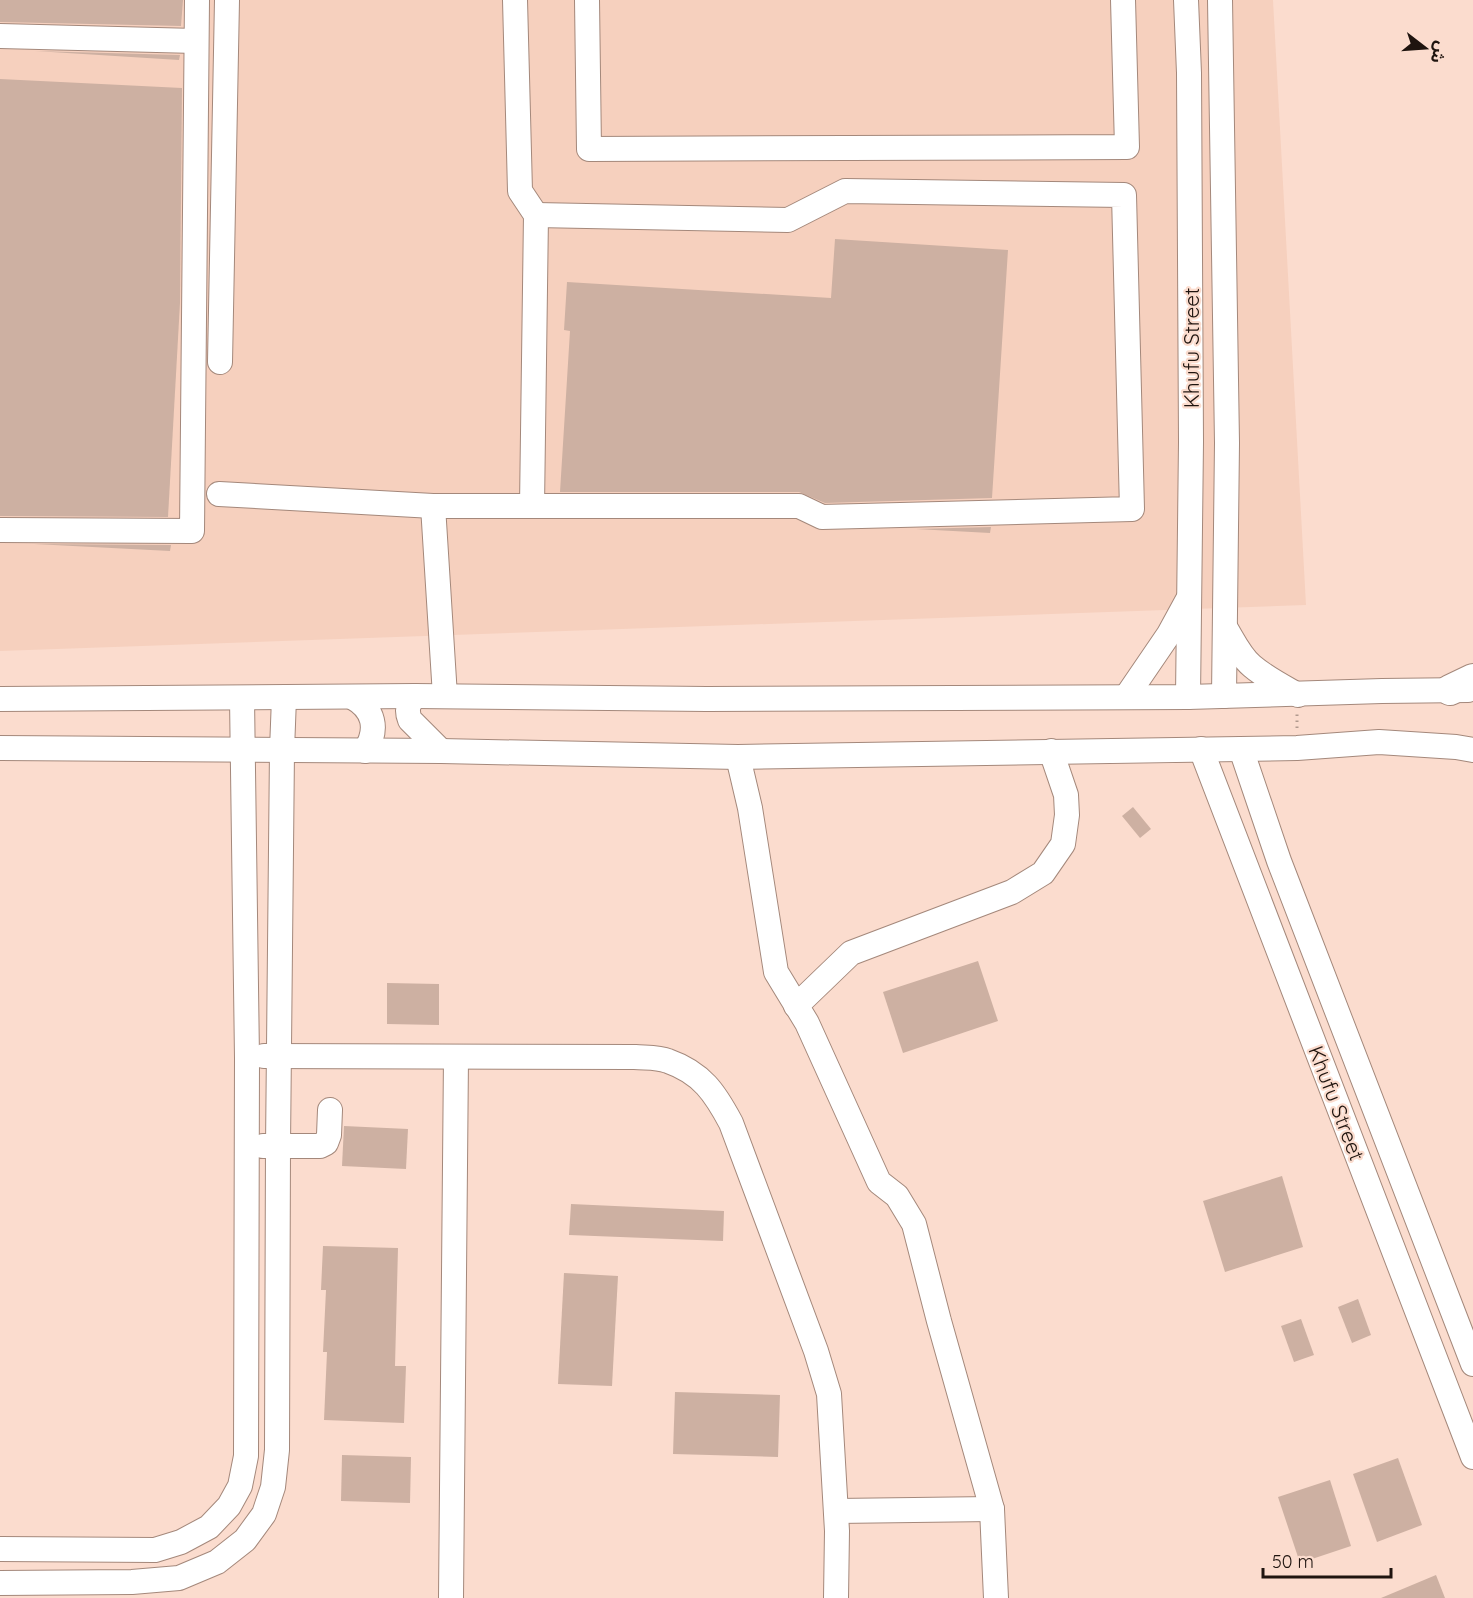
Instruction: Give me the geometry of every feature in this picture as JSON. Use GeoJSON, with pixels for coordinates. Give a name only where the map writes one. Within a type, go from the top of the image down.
{"type":"FeatureCollection","features":[{"type":"Feature","properties":{"kind":"street"},"geometry":{"type":"LineString","coordinates":[[0,530],[192,531],[196,0]]}},
{"type":"Feature","properties":{"kind":"street"},"geometry":{"type":"LineString","coordinates":[[220,362],[227,0]]}},
{"type":"Feature","properties":{"kind":"street"},"geometry":{"type":"LineString","coordinates":[[515,0],[520,191],[536,215],[532,506]]}},
{"type":"Feature","properties":{"kind":"street"},"geometry":{"type":"LineString","coordinates":[[587,0],[589,149],[1127,147],[1123,0]]}},
{"type":"Feature","properties":{"kind":"street","name":"Khufu Street"},"geometry":{"type":"LineString","coordinates":[[1186,0],[1189,73],[1191,430],[1188,697]]}},
{"type":"Feature","properties":{"kind":"street","name":"Khufu Street"},"geometry":{"type":"LineString","coordinates":[[1220,0],[1227,443],[1224,696]]}},
{"type":"Feature","properties":{"kind":"street"},"geometry":{"type":"LineString","coordinates":[[0,36],[196,41]]}},
{"type":"Feature","properties":{"kind":"street"},"geometry":{"type":"LineString","coordinates":[[219,494],[434,506],[799,506],[822,517],[1132,510],[1124,195],[845,191],[788,220],[536,215]]}},
{"type":"Feature","properties":{"kind":"street"},"geometry":{"type":"LineString","coordinates":[[434,506],[445,696]]}},
{"type":"Feature","properties":{"kind":"street"},"geometry":{"type":"LineString","coordinates":[[1126,697],[1169,634],[1188,598]]}},
{"type":"Feature","properties":{"kind":"street"},"geometry":{"type":"LineString","coordinates":[[1225,627],[1240,653],[1251,666],[1298,695]]}},
{"type":"Feature","properties":{"kind":"street"},"geometry":{"type":"LineString","coordinates":[[0,699],[415,696],[707,699],[1188,697],[1298,695],[1465,686]]}},
{"type":"Feature","properties":{"kind":"street"},"geometry":{"type":"LineString","coordinates":[[415,696],[410,700],[408,707],[410,720],[441,751]]}},
{"type":"Feature","properties":{"kind":"street"},"geometry":{"type":"LineString","coordinates":[[352,697],[360,701],[371,716],[373,734],[365,751]]}},
{"type":"Feature","properties":{"kind":"street"},"geometry":{"type":"LineString","coordinates":[[0,1549],[155,1550],[182,1542],[209,1527],[229,1506],[240,1486],[246,1456],[247,1145],[242,698]]}},
{"type":"Feature","properties":{"kind":"street"},"geometry":{"type":"LineString","coordinates":[[0,1583],[132,1582],[179,1578],[217,1562],[245,1540],[264,1514],[273,1487],[277,1450],[278,1146],[284,698]]}},
{"type":"Feature","properties":{"kind":"street"},"geometry":{"type":"LineString","coordinates":[[0,748],[441,751],[738,758],[1297,748],[1380,742],[1473,750]]}},
{"type":"Feature","properties":{"kind":"street","name":"Khufu Street"},"geometry":{"type":"LineString","coordinates":[[1241,748],[1279,861],[1473,1364]]}},
{"type":"Feature","properties":{"kind":"street","name":"Khufu Street"},"geometry":{"type":"LineString","coordinates":[[1201,749],[1473,1457]]}},
{"type":"Feature","properties":{"kind":"street"},"geometry":{"type":"LineString","coordinates":[[796,1006],[851,953],[1012,892],[1043,873],[1063,844],[1067,815],[1066,795],[1051,752]]}},
{"type":"Feature","properties":{"kind":"street"},"geometry":{"type":"LineString","coordinates":[[738,758],[750,808],[776,972],[807,1023],[879,1182],[897,1196],[914,1224],[992,1509],[996,1598]]}},
{"type":"Feature","properties":{"kind":"street"},"geometry":{"type":"LineString","coordinates":[[247,1058],[279,1055],[635,1057],[667,1060],[694,1074],[716,1096],[731,1123],[816,1351],[829,1394],[836,1511],[837,1598]]}},
{"type":"Feature","properties":{"kind":"street"},"geometry":{"type":"LineString","coordinates":[[451,1598],[456,1056]]}},
{"type":"Feature","properties":{"kind":"street"},"geometry":{"type":"LineString","coordinates":[[247,1145],[320,1146],[326,1143],[329,1135],[330,1110]]}},
{"type":"Feature","properties":{"kind":"street"},"geometry":{"type":"LineString","coordinates":[[836,1511],[992,1509]]}},
{"type":"Feature","properties":{"kind":"path"},"geometry":{"type":"LineString","coordinates":[[1297,748],[1298,695]]}},
{"type":"Feature","properties":{"kind":"shaded area"},"geometry":{"type":"Polygon","coordinates":[[[0,0],[1273,0],[1306,605],[0,651],[0,0]]]}},
{"type":"Feature","properties":{"kind":"building"},"geometry":{"type":"Polygon","coordinates":[[[0,0],[183,0],[181,26],[0,22],[0,0]]]}},
{"type":"Feature","properties":{"kind":"building"},"geometry":{"type":"Polygon","coordinates":[[[35,51],[180,55],[179,60],[35,51]]]}},
{"type":"Feature","properties":{"kind":"building"},"geometry":{"type":"Polygon","coordinates":[[[0,79],[182,88],[180,303],[168,517],[0,516],[0,79]]]}},
{"type":"Feature","properties":{"kind":"building"},"geometry":{"type":"Polygon","coordinates":[[[835,239],[1008,250],[992,498],[825,503],[799,492],[560,492],[570,331],[564,330],[567,282],[831,298],[835,239]]]}},
{"type":"Feature","properties":{"kind":"building"},"geometry":{"type":"Polygon","coordinates":[[[991,527],[990,533],[916,529],[991,527]]]}},
{"type":"Feature","properties":{"kind":"building"},"geometry":{"type":"Polygon","coordinates":[[[34,544],[171,545],[170,551],[34,544]]]}},
{"type":"Feature","properties":{"kind":"building"},"geometry":{"type":"Polygon","coordinates":[[[1133,807],[1151,829],[1140,838],[1122,816],[1133,807]]]}},
{"type":"Feature","properties":{"kind":"building"},"geometry":{"type":"Polygon","coordinates":[[[978,961],[998,1021],[903,1053],[883,992],[978,961]]]}},
{"type":"Feature","properties":{"kind":"building"},"geometry":{"type":"Polygon","coordinates":[[[387,983],[439,984],[439,1025],[387,1024],[387,983]]]}},
{"type":"Feature","properties":{"kind":"building"},"geometry":{"type":"Polygon","coordinates":[[[344,1126],[408,1129],[406,1169],[342,1166],[344,1126]]]}},
{"type":"Feature","properties":{"kind":"building"},"geometry":{"type":"Polygon","coordinates":[[[1282,1176],[1303,1247],[1225,1272],[1203,1201],[1282,1176]]]}},
{"type":"Feature","properties":{"kind":"building"},"geometry":{"type":"Polygon","coordinates":[[[571,1204],[724,1211],[723,1241],[569,1235],[571,1204]]]}},
{"type":"Feature","properties":{"kind":"building"},"geometry":{"type":"Polygon","coordinates":[[[323,1246],[398,1248],[395,1366],[406,1366],[404,1423],[324,1420],[327,1352],[323,1352],[326,1290],[321,1290],[323,1246]]]}},
{"type":"Feature","properties":{"kind":"building"},"geometry":{"type":"Polygon","coordinates":[[[564,1273],[618,1276],[612,1386],[558,1384],[564,1273]]]}},
{"type":"Feature","properties":{"kind":"building"},"geometry":{"type":"Polygon","coordinates":[[[1358,1299],[1371,1335],[1352,1343],[1338,1307],[1358,1299]]]}},
{"type":"Feature","properties":{"kind":"building"},"geometry":{"type":"Polygon","coordinates":[[[1301,1319],[1314,1355],[1294,1362],[1281,1326],[1301,1319]]]}},
{"type":"Feature","properties":{"kind":"building"},"geometry":{"type":"Polygon","coordinates":[[[675,1392],[780,1395],[778,1457],[673,1454],[675,1392]]]}},
{"type":"Feature","properties":{"kind":"building"},"geometry":{"type":"Polygon","coordinates":[[[342,1455],[411,1457],[410,1503],[341,1501],[342,1455]]]}},
{"type":"Feature","properties":{"kind":"building"},"geometry":{"type":"Polygon","coordinates":[[[1398,1458],[1422,1525],[1377,1542],[1353,1474],[1398,1458]]]}},
{"type":"Feature","properties":{"kind":"building"},"geometry":{"type":"Polygon","coordinates":[[[1330,1480],[1351,1546],[1300,1563],[1278,1497],[1330,1480]]]}},
{"type":"Feature","properties":{"kind":"building"},"geometry":{"type":"Polygon","coordinates":[[[1436,1575],[1445,1598],[1381,1598],[1436,1575]]]}}]}
